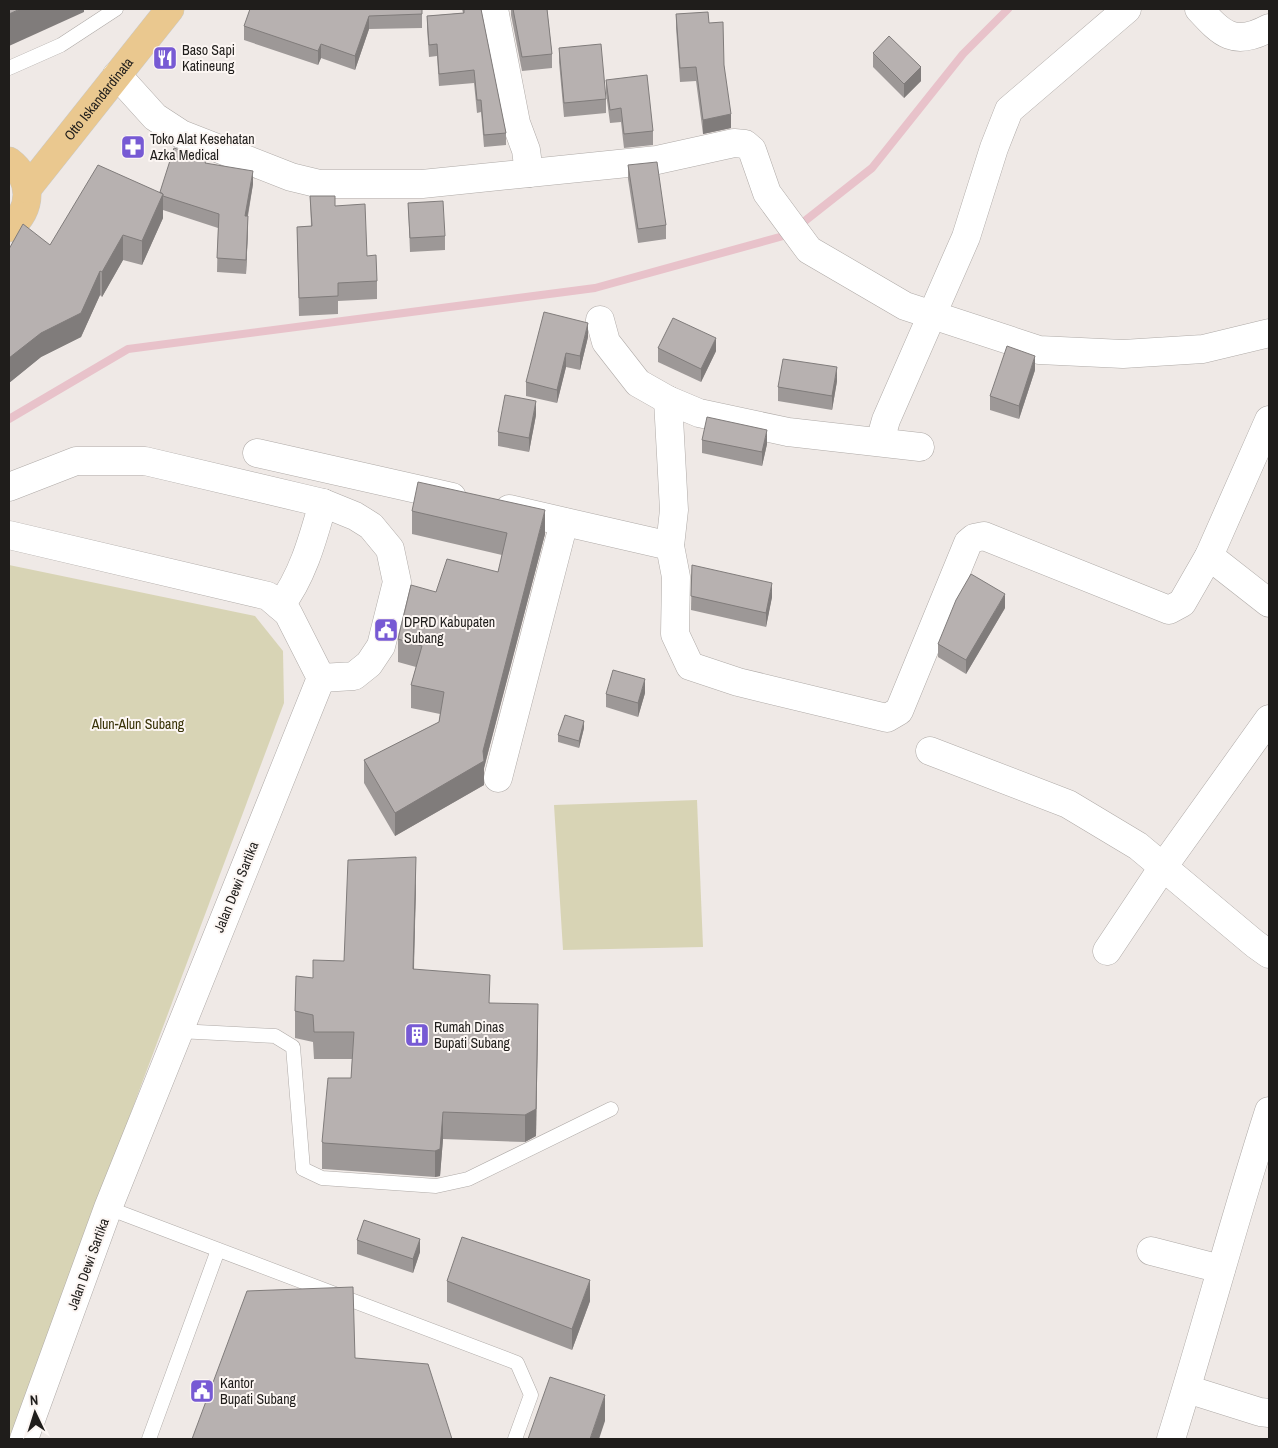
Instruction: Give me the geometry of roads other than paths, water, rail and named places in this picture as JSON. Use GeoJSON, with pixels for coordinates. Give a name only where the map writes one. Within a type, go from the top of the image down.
{"type":"FeatureCollection","features":[{"type":"Feature","properties":{"kind":"main road","name":"Otto Iskandardinata"},"geometry":{"type":"LineString","coordinates":[[27,189],[170,9]]}},
{"type":"Feature","properties":{"kind":"main road"},"geometry":{"type":"LineString","coordinates":[[9,161],[24,177],[27,189],[27,201],[23,213],[9,228]]}},
{"type":"Feature","properties":{"kind":"street"},"geometry":{"type":"LineString","coordinates":[[494,9],[516,124],[526,150],[529,173]]}},
{"type":"Feature","properties":{"kind":"street"},"geometry":{"type":"LineString","coordinates":[[880,442],[886,420],[966,237],[994,148],[1009,110],[1127,9]]}},
{"type":"Feature","properties":{"kind":"street"},"geometry":{"type":"LineString","coordinates":[[1199,9],[1217,29],[1230,36],[1243,36],[1267,24]]}},
{"type":"Feature","properties":{"kind":"street"},"geometry":{"type":"LineString","coordinates":[[116,75],[156,118],[181,134],[291,177],[320,184],[422,184],[657,160],[734,143],[746,144],[752,150],[767,193],[809,250],[905,306],[1039,350],[1122,354],[1203,349],[1269,333]]}},
{"type":"Feature","properties":{"kind":"street"},"geometry":{"type":"LineString","coordinates":[[600,320],[606,342],[638,383],[668,400],[699,413],[788,432],[920,448]]}},
{"type":"Feature","properties":{"kind":"street"},"geometry":{"type":"LineString","coordinates":[[668,400],[674,510],[670,546],[676,577],[675,634],[690,666],[738,682],[887,718],[899,711],[968,543],[974,538],[984,536],[1169,610],[1182,603],[1209,556],[1269,420]]}},
{"type":"Feature","properties":{"kind":"street"},"geometry":{"type":"LineString","coordinates":[[257,452],[670,546]]}},
{"type":"Feature","properties":{"kind":"street"},"geometry":{"type":"LineString","coordinates":[[9,487],[76,461],[145,461],[323,503],[355,516],[371,526],[390,549],[397,582],[381,646],[369,664],[354,676],[321,678],[288,613],[268,596],[9,535]]}},
{"type":"Feature","properties":{"kind":"street"},"geometry":{"type":"LineString","coordinates":[[280,606],[309,550],[323,503]]}},
{"type":"Feature","properties":{"kind":"street"},"geometry":{"type":"LineString","coordinates":[[498,778],[564,522]]}},
{"type":"Feature","properties":{"kind":"street"},"geometry":{"type":"LineString","coordinates":[[1209,556],[1269,603]]}},
{"type":"Feature","properties":{"kind":"street","name":"Jalan Dewi Sartika"},"geometry":{"type":"LineString","coordinates":[[24,1439],[108,1208],[321,678]]}},
{"type":"Feature","properties":{"kind":"street"},"geometry":{"type":"LineString","coordinates":[[1107,951],[1163,867],[1267,728]]}},
{"type":"Feature","properties":{"kind":"street"},"geometry":{"type":"LineString","coordinates":[[930,751],[1068,804],[1138,846],[1269,954]]}},
{"type":"Feature","properties":{"kind":"street"},"geometry":{"type":"LineString","coordinates":[[1171,1439],[1187,1389],[1236,1212],[1269,1111]]}},
{"type":"Feature","properties":{"kind":"street"},"geometry":{"type":"LineString","coordinates":[[1151,1251],[1221,1269]]}},
{"type":"Feature","properties":{"kind":"street"},"geometry":{"type":"LineString","coordinates":[[1187,1389],[1260,1412],[1269,1412]]}},
{"type":"Feature","properties":{"kind":"lane"},"geometry":{"type":"LineString","coordinates":[[9,68],[61,46],[116,9]]}},
{"type":"Feature","properties":{"kind":"lane"},"geometry":{"type":"LineString","coordinates":[[178,1031],[275,1036],[293,1047],[303,1169],[322,1178],[436,1186],[468,1179],[611,1109]]}},
{"type":"Feature","properties":{"kind":"lane"},"geometry":{"type":"LineString","coordinates":[[108,1208],[517,1363],[531,1395],[515,1439]]}},
{"type":"Feature","properties":{"kind":"lane"},"geometry":{"type":"LineString","coordinates":[[149,1439],[218,1250]]}},
{"type":"Feature","properties":{"kind":"waterway"},"geometry":{"type":"LineString","coordinates":[[9,419],[128,349],[595,288],[787,235],[872,168],[963,54],[1008,9]]}},
{"type":"Feature","properties":{"kind":"place","name":"Baso Sapi Katineung"},"geometry":{"type":"Point","coordinates":[165,58]}},
{"type":"Feature","properties":{"kind":"place","name":"Toko Alat Kesehatan Azka Medical"},"geometry":{"type":"Point","coordinates":[133,147]}},
{"type":"Feature","properties":{"kind":"place","name":"DPRD Kabupaten Subang"},"geometry":{"type":"Point","coordinates":[386,630]}},
{"type":"Feature","properties":{"kind":"place","name":"Rumah Dinas Bupati Subang"},"geometry":{"type":"Point","coordinates":[417,1035]}},
{"type":"Feature","properties":{"kind":"place","name":"Kantor Bupati Subang"},"geometry":{"type":"Point","coordinates":[202,1391]}},
{"type":"Feature","properties":{"kind":"park label","name":"Alun-Alun Subang"},"geometry":{"type":"Point","coordinates":[138,724]}}]}
